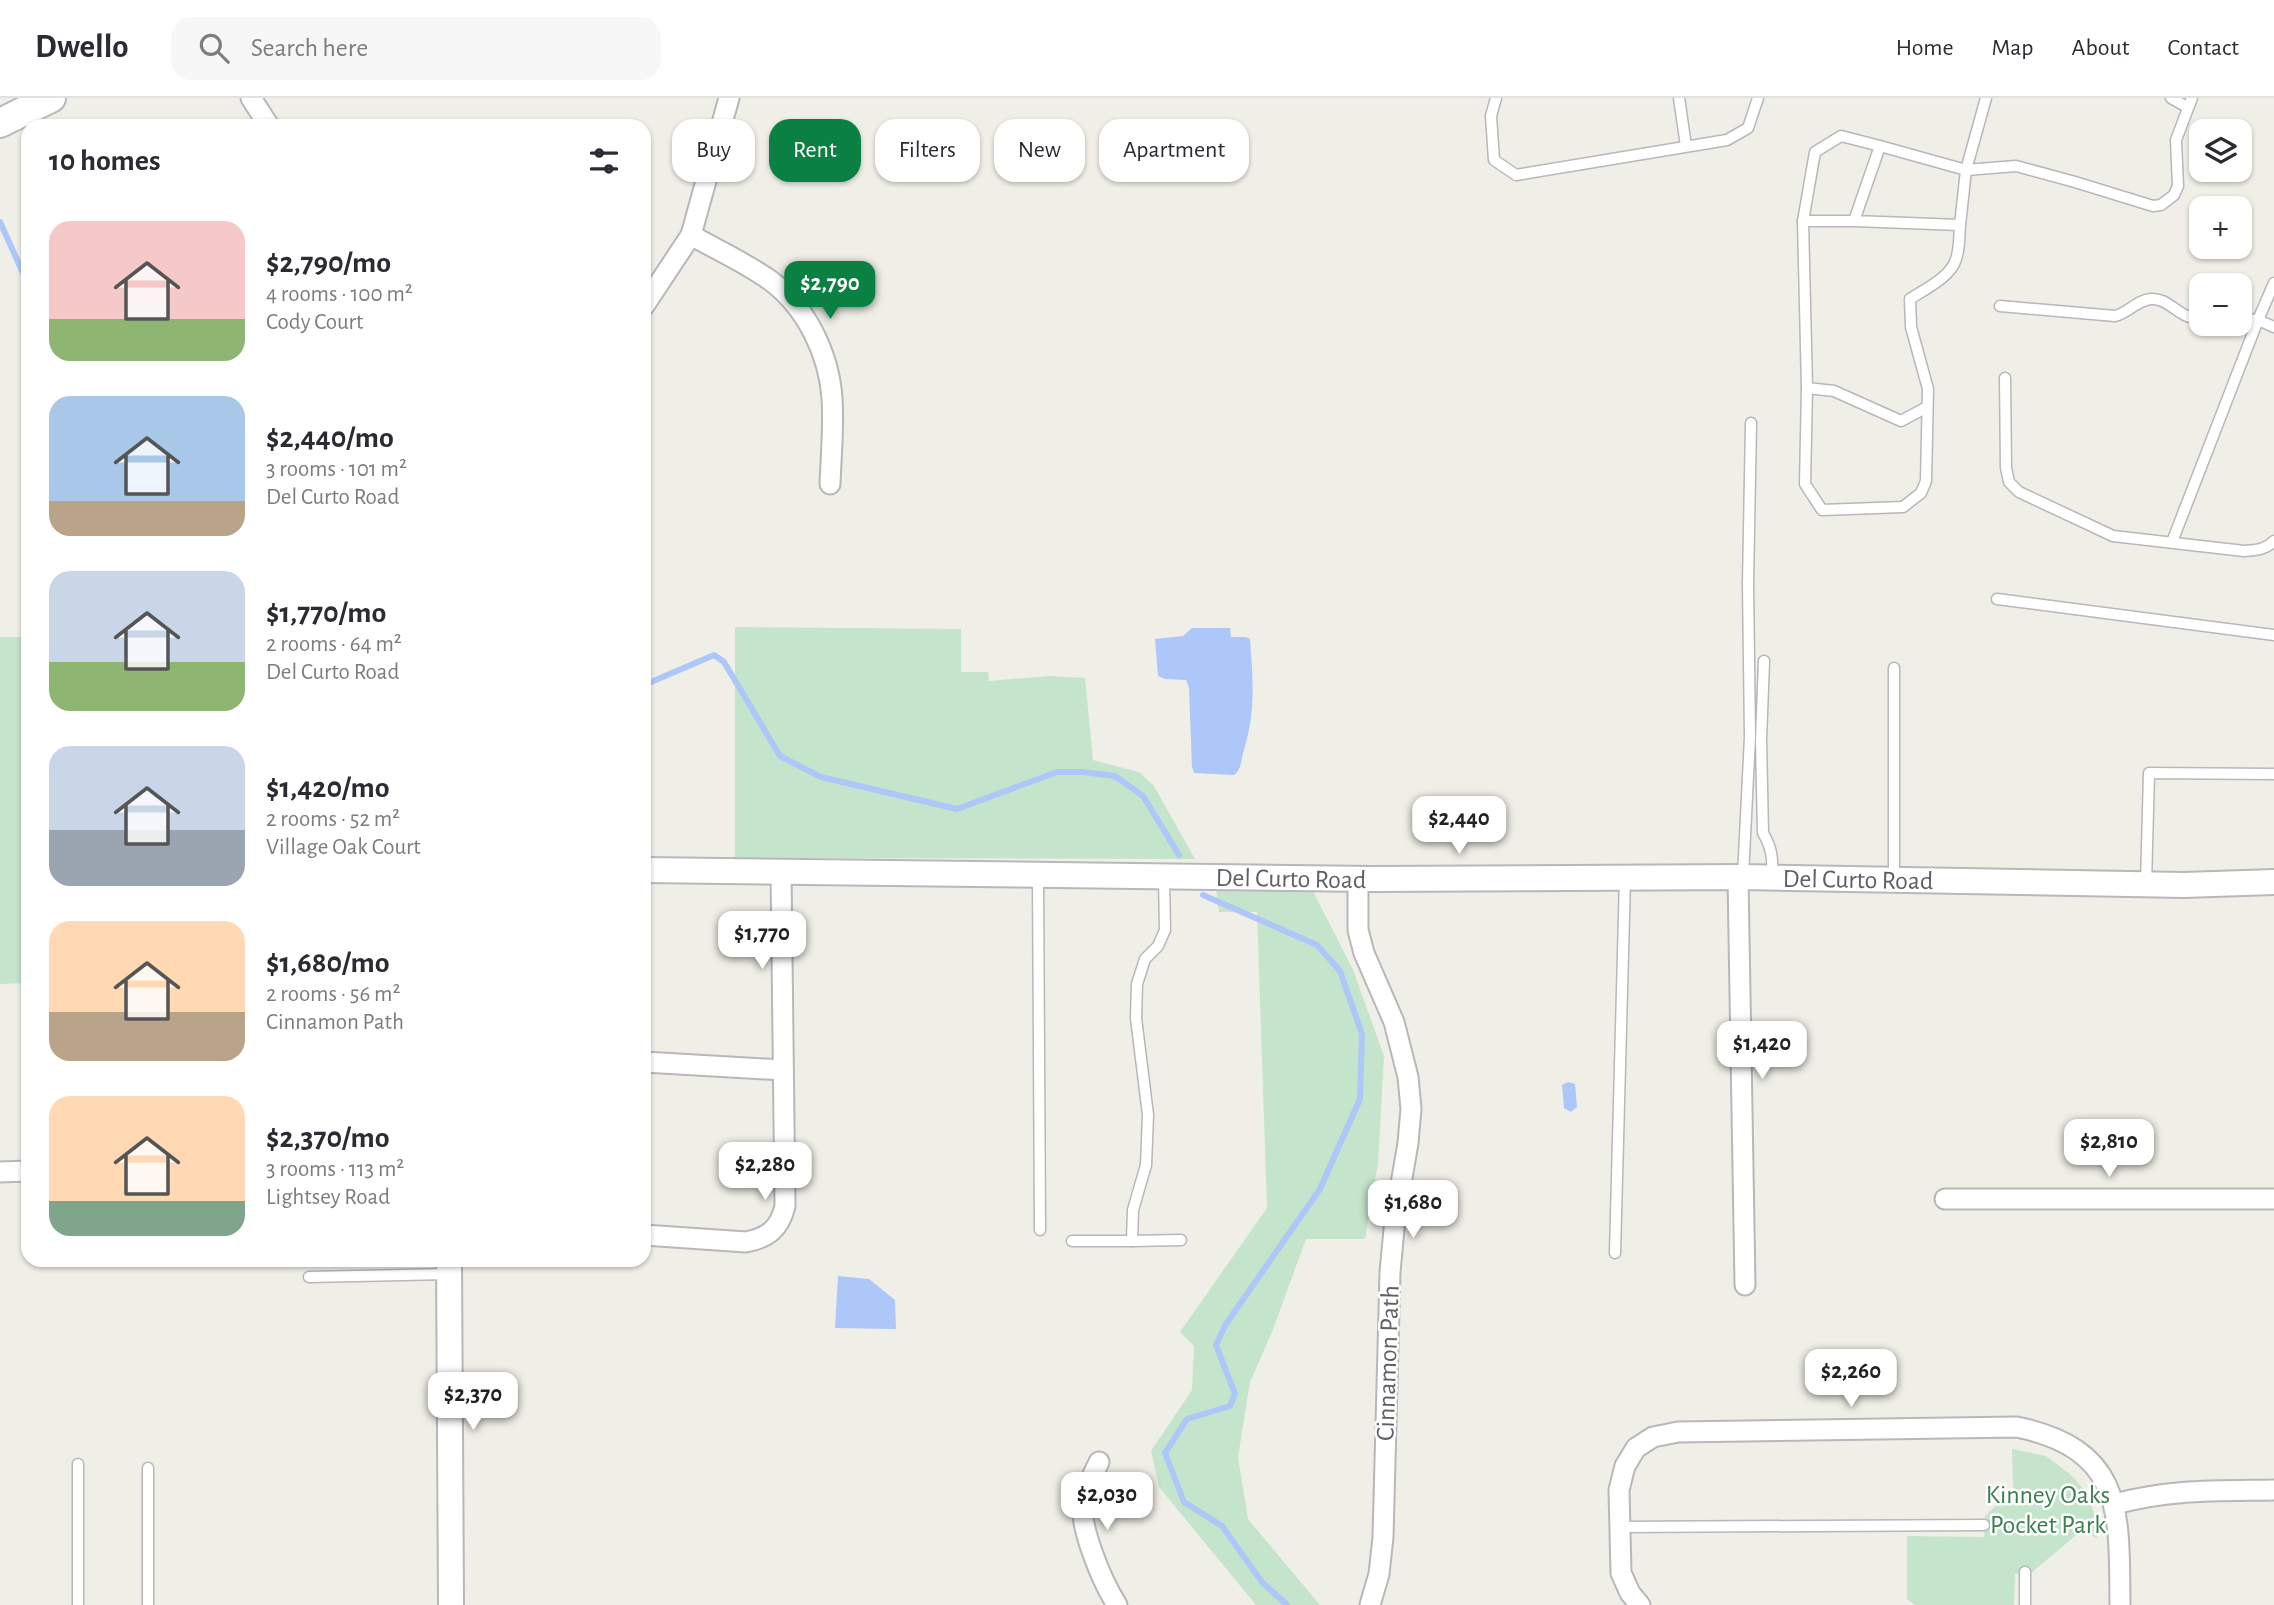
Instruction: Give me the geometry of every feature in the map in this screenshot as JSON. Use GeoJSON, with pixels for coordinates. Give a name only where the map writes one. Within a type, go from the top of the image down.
{"type":"FeatureCollection","features":[{"type":"Feature","properties":{"kind":"main road"},"geometry":{"type":"LineString","coordinates":[[11,114],[51,98]]}},
{"type":"Feature","properties":{"kind":"street"},"geometry":{"type":"LineString","coordinates":[[251,98],[264,119]]}},
{"type":"Feature","properties":{"kind":"street"},"geometry":{"type":"LineString","coordinates":[[651,295],[691,235],[729,98]]}},
{"type":"Feature","properties":{"kind":"street"},"geometry":{"type":"LineString","coordinates":[[691,235],[771,281],[793,302],[809,323],[822,350],[829,374],[832,399],[830,484]]}},
{"type":"Feature","properties":{"kind":"street","name":"Del Curto Road"},"geometry":{"type":"LineString","coordinates":[[651,870],[1358,879],[1772,877],[2146,884],[2274,882]]}},
{"type":"Feature","properties":{"kind":"street"},"geometry":{"type":"LineString","coordinates":[[651,1235],[746,1242],[761,1239],[774,1231],[782,1219],[785,1206],[781,872]]}},
{"type":"Feature","properties":{"kind":"street"},"geometry":{"type":"LineString","coordinates":[[1741,877],[1745,1285]]}},
{"type":"Feature","properties":{"kind":"street","name":"Cinnamon Path"},"geometry":{"type":"LineString","coordinates":[[1358,879],[1361,942],[1400,1042],[1408,1077],[1411,1109],[1390,1272],[1383,1537],[1379,1574],[1370,1605]]}},
{"type":"Feature","properties":{"kind":"street"},"geometry":{"type":"LineString","coordinates":[[651,1062],[783,1070]]}},
{"type":"Feature","properties":{"kind":"street"},"geometry":{"type":"LineString","coordinates":[[0,1172],[21,1171]]}},
{"type":"Feature","properties":{"kind":"street"},"geometry":{"type":"LineString","coordinates":[[1945,1199],[2274,1199]]}},
{"type":"Feature","properties":{"kind":"street"},"geometry":{"type":"LineString","coordinates":[[449,1267],[451,1605]]}},
{"type":"Feature","properties":{"kind":"street"},"geometry":{"type":"LineString","coordinates":[[1640,1605],[1630,1593],[1621,1573],[1619,1490],[1625,1466],[1636,1448],[1653,1437],[1678,1432],[2017,1427],[2057,1438],[2078,1450],[2106,1482],[2115,1504],[2120,1529],[2120,1605]]}},
{"type":"Feature","properties":{"kind":"street"},"geometry":{"type":"LineString","coordinates":[[1099,1462],[1082,1499],[1085,1523],[1099,1572],[1117,1605]]}},
{"type":"Feature","properties":{"kind":"street"},"geometry":{"type":"LineString","coordinates":[[2115,1504],[2151,1494],[2183,1491],[2274,1490]]}},
{"type":"Feature","properties":{"kind":"lane"},"geometry":{"type":"LineString","coordinates":[[1496,98],[1491,116],[1494,160],[1516,175],[1727,140],[1748,128],[1758,98]]}},
{"type":"Feature","properties":{"kind":"lane"},"geometry":{"type":"LineString","coordinates":[[1679,98],[1686,146]]}},
{"type":"Feature","properties":{"kind":"lane"},"geometry":{"type":"LineString","coordinates":[[1986,98],[1966,170],[1956,261],[1941,278],[1910,299],[1911,327],[1928,389],[1926,481],[1921,493],[1903,507],[1822,510],[1805,484],[1807,388],[1803,221],[1815,152],[1841,136],[1966,170],[2016,166],[2076,181],[2153,206],[2161,205],[2174,195],[2178,186],[2176,140],[2190,103],[2171,98]]}},
{"type":"Feature","properties":{"kind":"lane"},"geometry":{"type":"LineString","coordinates":[[1854,221],[1880,146]]}},
{"type":"Feature","properties":{"kind":"lane"},"geometry":{"type":"LineString","coordinates":[[1803,221],[1960,225]]}},
{"type":"Feature","properties":{"kind":"lane"},"geometry":{"type":"LineString","coordinates":[[2172,542],[2274,283]]}},
{"type":"Feature","properties":{"kind":"lane"},"geometry":{"type":"LineString","coordinates":[[2000,306],[2115,316],[2143,301],[2157,299],[2183,316],[2189,317]]}},
{"type":"Feature","properties":{"kind":"lane"},"geometry":{"type":"LineString","coordinates":[[2252,320],[2274,327]]}},
{"type":"Feature","properties":{"kind":"lane"},"geometry":{"type":"LineString","coordinates":[[2005,378],[2006,468],[2009,482],[2019,492],[2113,536],[2244,551],[2269,547],[2274,541]]}},
{"type":"Feature","properties":{"kind":"lane"},"geometry":{"type":"LineString","coordinates":[[1807,388],[1834,391],[1901,421],[1927,407]]}},
{"type":"Feature","properties":{"kind":"lane"},"geometry":{"type":"LineString","coordinates":[[1741,877],[1750,737],[1748,584],[1751,423]]}},
{"type":"Feature","properties":{"kind":"lane"},"geometry":{"type":"LineString","coordinates":[[1997,599],[2274,635]]}},
{"type":"Feature","properties":{"kind":"lane"},"geometry":{"type":"LineString","coordinates":[[1764,661],[1761,740],[1763,833],[1771,846],[1772,877]]}},
{"type":"Feature","properties":{"kind":"lane"},"geometry":{"type":"LineString","coordinates":[[1894,668],[1894,880]]}},
{"type":"Feature","properties":{"kind":"lane"},"geometry":{"type":"LineString","coordinates":[[2146,884],[2149,773],[2274,774]]}},
{"type":"Feature","properties":{"kind":"lane"},"geometry":{"type":"LineString","coordinates":[[1038,875],[1040,1230]]}},
{"type":"Feature","properties":{"kind":"lane"},"geometry":{"type":"LineString","coordinates":[[1132,1241],[1133,1210],[1146,1165],[1148,1115],[1136,1018],[1137,984],[1145,960],[1158,946],[1165,930],[1164,876]]}},
{"type":"Feature","properties":{"kind":"lane"},"geometry":{"type":"LineString","coordinates":[[1615,1253],[1625,878]]}},
{"type":"Feature","properties":{"kind":"lane"},"geometry":{"type":"LineString","coordinates":[[1072,1241],[1181,1240]]}},
{"type":"Feature","properties":{"kind":"lane"},"geometry":{"type":"LineString","coordinates":[[309,1277],[449,1267]]}},
{"type":"Feature","properties":{"kind":"lane"},"geometry":{"type":"LineString","coordinates":[[78,1464],[78,1605]]}},
{"type":"Feature","properties":{"kind":"lane"},"geometry":{"type":"LineString","coordinates":[[148,1468],[148,1605]]}},
{"type":"Feature","properties":{"kind":"lane"},"geometry":{"type":"LineString","coordinates":[[1620,1527],[1984,1525]]}},
{"type":"Feature","properties":{"kind":"lane"},"geometry":{"type":"LineString","coordinates":[[2025,1572],[2025,1605]]}},
{"type":"Feature","properties":{"kind":"green space"},"geometry":{"type":"Polygon","coordinates":[[[735,627],[961,629],[961,672],[988,672],[989,681],[1050,676],[1085,678],[1093,760],[1139,772],[1154,786],[1195,859],[735,858],[735,627]]]}},
{"type":"Feature","properties":{"kind":"green space"},"geometry":{"type":"Polygon","coordinates":[[[0,637],[21,637],[21,983],[0,984],[0,637]]]}},
{"type":"Feature","properties":{"kind":"green space"},"geometry":{"type":"Polygon","coordinates":[[[1216,889],[1313,891],[1353,970],[1384,1056],[1378,1163],[1365,1239],[1306,1239],[1272,1332],[1250,1382],[1238,1457],[1248,1519],[1320,1605],[1256,1605],[1159,1487],[1151,1451],[1192,1390],[1194,1346],[1180,1332],[1267,1208],[1257,912],[1219,912],[1216,889]]]}},
{"type":"Feature","properties":{"kind":"green space","name":"Kinney Oaks Pocket Park"},"geometry":{"type":"Polygon","coordinates":[[[2012,1449],[2046,1456],[2070,1474],[2086,1492],[2094,1513],[2097,1538],[2081,1531],[2030,1574],[2015,1574],[2014,1605],[1915,1605],[1907,1599],[1907,1536],[1984,1537],[1985,1516],[2013,1489],[2012,1449]]]}},
{"type":"Feature","properties":{"kind":"water"},"geometry":{"type":"Polygon","coordinates":[[[1192,628],[1230,628],[1231,637],[1250,639],[1252,708],[1241,764],[1234,775],[1194,773],[1189,688],[1186,680],[1158,676],[1155,639],[1183,636],[1192,628]]]}},
{"type":"Feature","properties":{"kind":"water"},"geometry":{"type":"Polygon","coordinates":[[[1568,1082],[1575,1084],[1577,1107],[1571,1112],[1564,1108],[1562,1085],[1568,1082]]]}},
{"type":"Feature","properties":{"kind":"water"},"geometry":{"type":"Polygon","coordinates":[[[838,1276],[869,1279],[895,1300],[896,1329],[835,1328],[838,1276]]]}},
{"type":"Feature","properties":{"kind":"waterway"},"geometry":{"type":"LineString","coordinates":[[0,222],[21,268]]}},
{"type":"Feature","properties":{"kind":"waterway"},"geometry":{"type":"LineString","coordinates":[[651,682],[714,655],[724,662],[780,756],[821,777],[957,809],[1057,772],[1115,776],[1143,796],[1179,855]]}},
{"type":"Feature","properties":{"kind":"waterway"},"geometry":{"type":"LineString","coordinates":[[1203,895],[1317,945],[1340,971],[1362,1034],[1360,1099],[1320,1189],[1226,1324],[1216,1345],[1235,1394],[1230,1406],[1187,1419],[1165,1453],[1184,1502],[1222,1526],[1262,1582],[1287,1605]]}}]}
